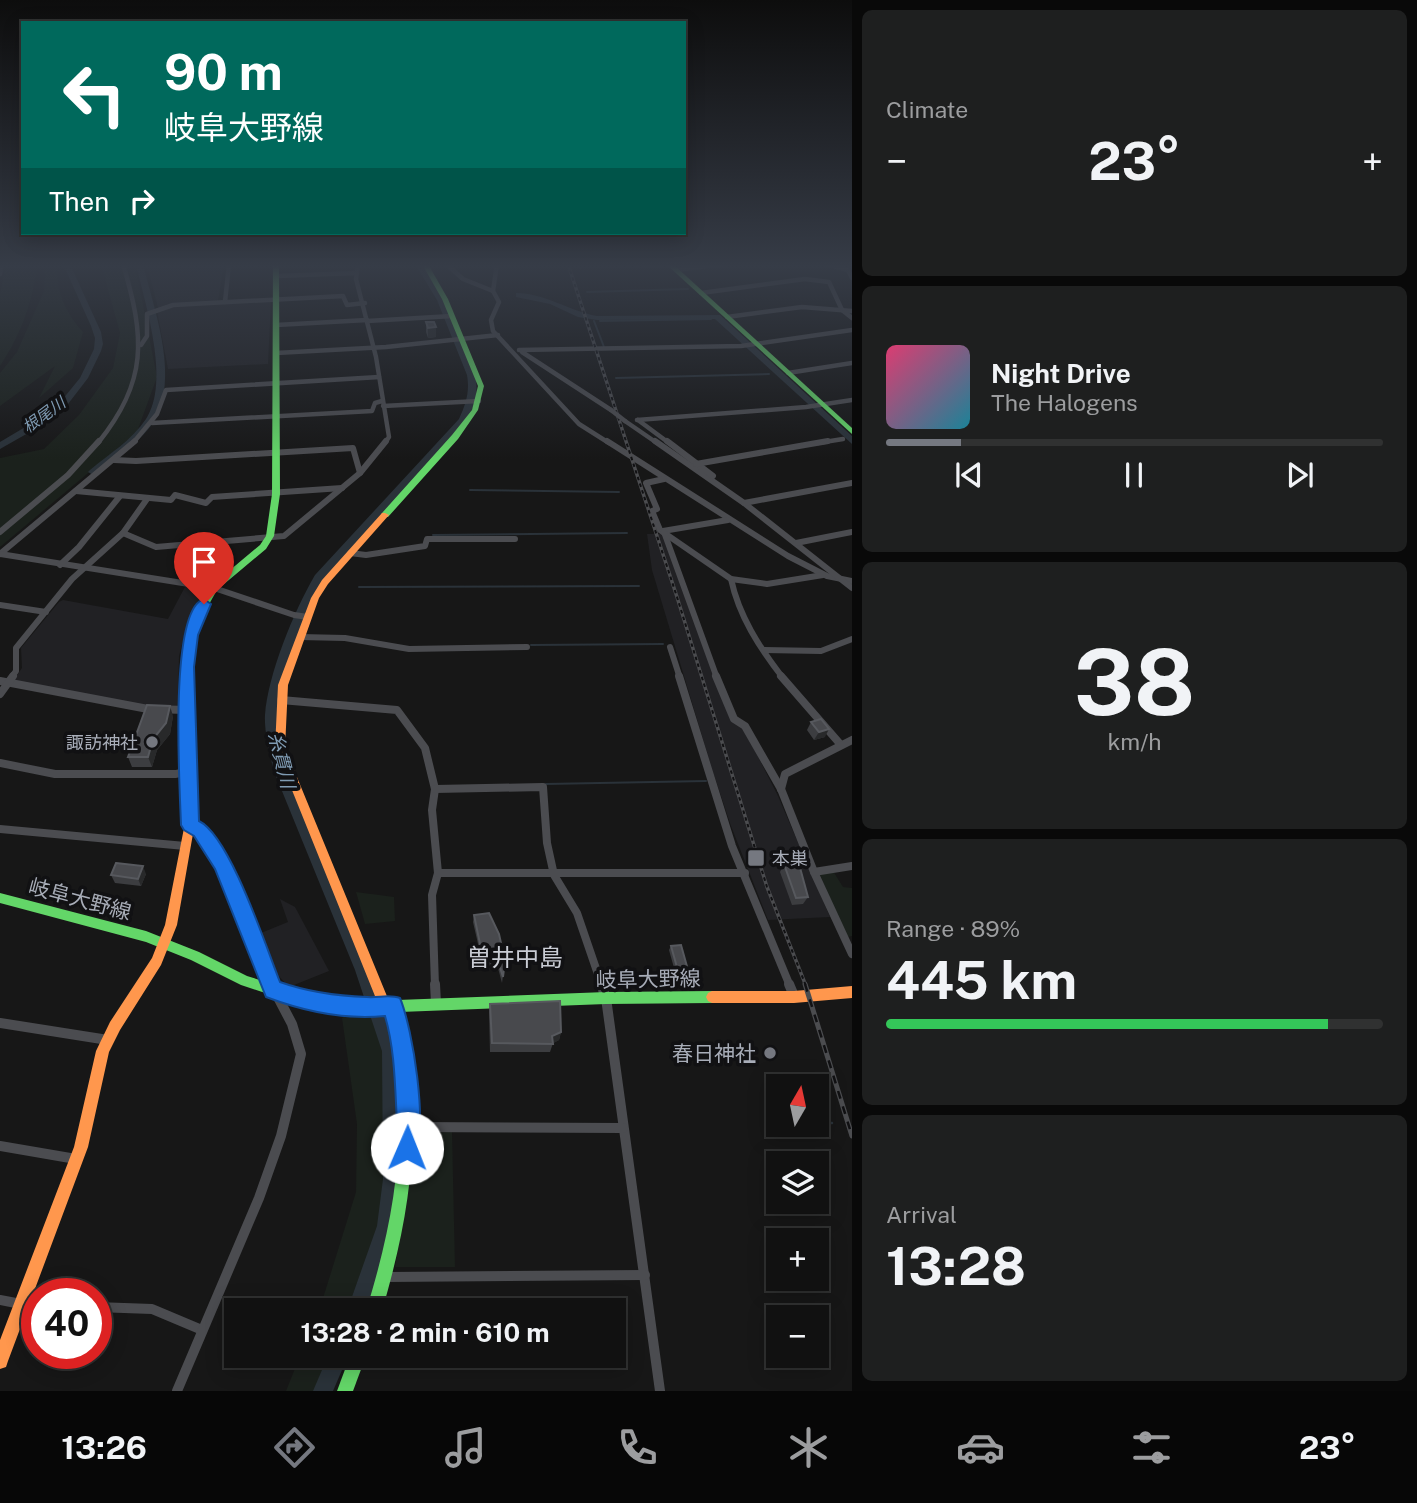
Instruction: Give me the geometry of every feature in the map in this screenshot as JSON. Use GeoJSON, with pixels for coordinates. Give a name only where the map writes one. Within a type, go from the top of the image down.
{"type":"FeatureCollection","features":[{"type":"Feature","properties":{"kind":"main road"},"geometry":{"type":"LineString","coordinates":[[35,1278],[76,1159],[108,1040],[166,945],[190,825],[187,771],[189,641],[202,607],[214,588],[269,540],[276,494],[276,329]]}},
{"type":"Feature","properties":{"kind":"main road"},"geometry":{"type":"LineString","coordinates":[[379,1298],[387,1277],[402,1211],[408,1127],[401,1036],[280,748],[281,700],[283,685],[300,637],[303,616],[325,582],[455,437],[481,386],[453,329]]}},
{"type":"Feature","properties":{"kind":"main road"},"geometry":{"type":"LineString","coordinates":[[739,329],[852,432]]}},
{"type":"Feature","properties":{"kind":"main road","name":"岐阜大野線"},"geometry":{"type":"LineString","coordinates":[[0,898],[146,937],[245,981],[295,997],[338,1005],[388,1006],[606,998],[794,997],[852,992]]}},
{"type":"Feature","properties":{"kind":"main road"},"geometry":{"type":"LineString","coordinates":[[0,1361],[21,1314]]}},
{"type":"Feature","properties":{"kind":"main road"},"geometry":{"type":"LineString","coordinates":[[345,1391],[354,1368]]}},
{"type":"Feature","properties":{"kind":"street"},"geometry":{"type":"LineString","coordinates":[[0,531],[60,484],[95,448],[125,400],[134,378],[140,345],[137,329]]}},
{"type":"Feature","properties":{"kind":"street"},"geometry":{"type":"LineString","coordinates":[[140,345],[147,336],[148,329]]}},
{"type":"Feature","properties":{"kind":"street"},"geometry":{"type":"LineString","coordinates":[[123,533],[156,547],[269,540],[293,530],[314,509],[360,473],[381,451],[389,436],[369,329]]}},
{"type":"Feature","properties":{"kind":"street"},"geometry":{"type":"LineString","coordinates":[[493,329],[579,424],[728,520],[823,575],[842,582],[852,581]]}},
{"type":"Feature","properties":{"kind":"street"},"geometry":{"type":"LineString","coordinates":[[519,350],[744,345],[852,330]]}},
{"type":"Feature","properties":{"kind":"street"},"geometry":{"type":"LineString","coordinates":[[276,353],[374,348],[499,335]]}},
{"type":"Feature","properties":{"kind":"street"},"geometry":{"type":"LineString","coordinates":[[506,342],[746,502],[852,483]]}},
{"type":"Feature","properties":{"kind":"street"},"geometry":{"type":"LineString","coordinates":[[788,373],[852,363]]}},
{"type":"Feature","properties":{"kind":"street"},"geometry":{"type":"LineString","coordinates":[[0,554],[137,440],[152,423],[169,389],[379,377]]}},
{"type":"Feature","properties":{"kind":"street"},"geometry":{"type":"LineString","coordinates":[[852,400],[823,405],[637,420],[746,502],[852,588]]}},
{"type":"Feature","properties":{"kind":"street"},"geometry":{"type":"LineString","coordinates":[[152,423],[372,411],[375,403],[474,401]]}},
{"type":"Feature","properties":{"kind":"street"},"geometry":{"type":"LineString","coordinates":[[696,464],[843,439]]}},
{"type":"Feature","properties":{"kind":"street"},"geometry":{"type":"LineString","coordinates":[[114,460],[136,461],[353,448],[360,473]]}},
{"type":"Feature","properties":{"kind":"street"},"geometry":{"type":"LineString","coordinates":[[664,479],[646,484],[657,509],[652,511],[660,530],[731,579],[767,584],[823,575]]}},
{"type":"Feature","properties":{"kind":"street"},"geometry":{"type":"LineString","coordinates":[[76,491],[171,500],[175,495],[206,503],[212,497],[343,488]]}},
{"type":"Feature","properties":{"kind":"street"},"geometry":{"type":"LineString","coordinates":[[60,565],[79,547],[120,496]]}},
{"type":"Feature","properties":{"kind":"street"},"geometry":{"type":"LineString","coordinates":[[0,694],[4,683],[16,671],[16,648],[83,568],[104,553],[123,533],[147,499]]}},
{"type":"Feature","properties":{"kind":"street"},"geometry":{"type":"LineString","coordinates":[[664,532],[728,520]]}},
{"type":"Feature","properties":{"kind":"street"},"geometry":{"type":"LineString","coordinates":[[664,532],[723,695],[734,719],[745,726],[781,789],[814,872],[852,954]]}},
{"type":"Feature","properties":{"kind":"street"},"geometry":{"type":"LineString","coordinates":[[796,543],[852,532]]}},
{"type":"Feature","properties":{"kind":"street"},"geometry":{"type":"LineString","coordinates":[[350,553],[366,555],[425,546],[427,539],[515,539]]}},
{"type":"Feature","properties":{"kind":"street"},"geometry":{"type":"LineString","coordinates":[[0,554],[214,588],[303,616]]}},
{"type":"Feature","properties":{"kind":"street"},"geometry":{"type":"LineString","coordinates":[[731,579],[732,589],[747,626],[788,683],[841,745]]}},
{"type":"Feature","properties":{"kind":"street"},"geometry":{"type":"LineString","coordinates":[[0,605],[46,612]]}},
{"type":"Feature","properties":{"kind":"street"},"geometry":{"type":"LineString","coordinates":[[300,637],[345,638],[409,649],[527,647]]}},
{"type":"Feature","properties":{"kind":"street"},"geometry":{"type":"LineString","coordinates":[[764,650],[821,650],[852,639]]}},
{"type":"Feature","properties":{"kind":"street"},"geometry":{"type":"LineString","coordinates":[[670,646],[732,846],[794,997]]}},
{"type":"Feature","properties":{"kind":"street"},"geometry":{"type":"LineString","coordinates":[[4,683],[148,709],[187,710]]}},
{"type":"Feature","properties":{"kind":"street"},"geometry":{"type":"LineString","coordinates":[[281,700],[397,710],[425,748],[435,789],[432,810],[438,873],[432,895],[436,1003]]}},
{"type":"Feature","properties":{"kind":"street"},"geometry":{"type":"LineString","coordinates":[[781,789],[785,774],[852,740]]}},
{"type":"Feature","properties":{"kind":"street"},"geometry":{"type":"LineString","coordinates":[[0,763],[55,774],[176,774],[187,771]]}},
{"type":"Feature","properties":{"kind":"street"},"geometry":{"type":"LineString","coordinates":[[435,789],[543,787],[547,843],[554,874],[578,914],[606,998],[660,1391]]}},
{"type":"Feature","properties":{"kind":"street"},"geometry":{"type":"LineString","coordinates":[[177,1391],[259,1198],[281,1136],[301,1054],[292,1024],[273,990],[223,866],[201,830],[190,825]]}},
{"type":"Feature","properties":{"kind":"street"},"geometry":{"type":"LineString","coordinates":[[0,829],[185,846]]}},
{"type":"Feature","properties":{"kind":"street"},"geometry":{"type":"LineString","coordinates":[[814,872],[852,866]]}},
{"type":"Feature","properties":{"kind":"street"},"geometry":{"type":"LineString","coordinates":[[438,873],[745,873]]}},
{"type":"Feature","properties":{"kind":"street"},"geometry":{"type":"LineString","coordinates":[[0,1023],[108,1040]]}},
{"type":"Feature","properties":{"kind":"street"},"geometry":{"type":"LineString","coordinates":[[408,1127],[623,1128]]}},
{"type":"Feature","properties":{"kind":"street"},"geometry":{"type":"LineString","coordinates":[[0,1146],[76,1159]]}},
{"type":"Feature","properties":{"kind":"street"},"geometry":{"type":"LineString","coordinates":[[387,1277],[645,1275]]}},
{"type":"Feature","properties":{"kind":"street"},"geometry":{"type":"LineString","coordinates":[[0,1300],[21,1298]]}},
{"type":"Feature","properties":{"kind":"street"},"geometry":{"type":"LineString","coordinates":[[112,1308],[152,1310],[202,1330]]}},
{"type":"Feature","properties":{"kind":"shaded area"},"geometry":{"type":"Polygon","coordinates":[[[0,329],[19,329],[14,342],[0,366],[0,329]]]}},
{"type":"Feature","properties":{"kind":"shaded area"},"geometry":{"type":"Polygon","coordinates":[[[27,329],[81,329],[83,332],[73,368],[39,398],[55,366],[0,406],[0,373],[17,352],[27,329]]]}},
{"type":"Feature","properties":{"kind":"shaded area"},"geometry":{"type":"Polygon","coordinates":[[[119,329],[148,329],[157,377],[137,432],[0,547],[0,458],[44,449],[79,415],[113,368],[119,329]]]}},
{"type":"Feature","properties":{"kind":"shaded area"},"geometry":{"type":"Polygon","coordinates":[[[160,329],[270,329],[268,364],[168,369],[160,329]]]}},
{"type":"Feature","properties":{"kind":"shaded area"},"geometry":{"type":"Polygon","coordinates":[[[647,534],[663,534],[730,719],[743,727],[778,796],[830,917],[768,920],[712,769],[652,570],[647,534]]]}},
{"type":"Feature","properties":{"kind":"shaded area"},"geometry":{"type":"Polygon","coordinates":[[[186,585],[207,587],[187,625],[179,656],[178,706],[149,706],[13,681],[22,668],[21,648],[59,602],[63,600],[168,619],[186,585]]]}},
{"type":"Feature","properties":{"kind":"shaded area"},"geometry":{"type":"Polygon","coordinates":[[[833,871],[843,887],[852,888],[852,936],[847,937],[819,873],[833,871]]]}},
{"type":"Feature","properties":{"kind":"shaded area"},"geometry":{"type":"Polygon","coordinates":[[[356,892],[394,897],[395,921],[365,924],[356,892]]]}},
{"type":"Feature","properties":{"kind":"shaded area"},"geometry":{"type":"Polygon","coordinates":[[[280,899],[295,907],[329,971],[289,987],[275,972],[270,971],[256,935],[288,922],[280,899]]]}},
{"type":"Feature","properties":{"kind":"shaded area"},"geometry":{"type":"Polygon","coordinates":[[[352,1011],[381,1014],[396,1055],[398,1184],[381,1265],[368,1298],[323,1298],[356,1192],[357,1124],[342,1018],[352,1011]]]}},
{"type":"Feature","properties":{"kind":"shaded area"},"geometry":{"type":"Polygon","coordinates":[[[452,1132],[455,1267],[395,1267],[409,1179],[412,1133],[452,1132]]]}},
{"type":"Feature","properties":{"kind":"shaded area"},"geometry":{"type":"Polygon","coordinates":[[[295,1368],[341,1368],[332,1391],[286,1391],[295,1368]]]}},
{"type":"Feature","properties":{"kind":"building"},"geometry":{"type":"Polygon","coordinates":[[[147,705],[170,706],[166,723],[153,739],[148,757],[128,757],[147,705]]]}},
{"type":"Feature","properties":{"kind":"building"},"geometry":{"type":"Polygon","coordinates":[[[821,719],[829,729],[819,732],[811,722],[821,719]]]}},
{"type":"Feature","properties":{"kind":"building"},"geometry":{"type":"Polygon","coordinates":[[[116,863],[143,866],[138,879],[111,875],[116,863]]]}},
{"type":"Feature","properties":{"kind":"building"},"geometry":{"type":"Polygon","coordinates":[[[784,864],[799,864],[808,897],[796,898],[784,864]]]}},
{"type":"Feature","properties":{"kind":"building"},"geometry":{"type":"Polygon","coordinates":[[[489,913],[499,934],[505,961],[503,977],[498,961],[484,963],[474,915],[489,913]]]}},
{"type":"Feature","properties":{"kind":"building"},"geometry":{"type":"Polygon","coordinates":[[[681,945],[688,970],[678,971],[671,946],[681,945]]]}},
{"type":"Feature","properties":{"kind":"building"},"geometry":{"type":"Polygon","coordinates":[[[560,1001],[561,1032],[552,1036],[553,1044],[492,1043],[490,1004],[560,1001]]]}},
{"type":"Feature","properties":{"kind":"waterway","name":"根尾川"},"geometry":{"type":"LineString","coordinates":[[0,446],[40,422],[75,391],[97,351],[99,344],[96,329]]}},
{"type":"Feature","properties":{"kind":"waterway"},"geometry":{"type":"LineString","coordinates":[[93,472],[125,447],[152,417],[160,379],[155,329]]}},
{"type":"Feature","properties":{"kind":"waterway","name":"糸貫川"},"geometry":{"type":"LineString","coordinates":[[361,1298],[386,1226],[392,1179],[390,1051],[363,970],[280,769],[271,716],[289,646],[319,578],[463,420],[473,387],[453,329]]}},
{"type":"Feature","properties":{"kind":"waterway"},"geometry":{"type":"LineString","coordinates":[[597,329],[604,347]]}},
{"type":"Feature","properties":{"kind":"waterway"},"geometry":{"type":"LineString","coordinates":[[730,329],[852,441]]}},
{"type":"Feature","properties":{"kind":"waterway"},"geometry":{"type":"LineString","coordinates":[[616,378],[769,374]]}},
{"type":"Feature","properties":{"kind":"waterway"},"geometry":{"type":"LineString","coordinates":[[470,490],[619,492]]}},
{"type":"Feature","properties":{"kind":"waterway"},"geometry":{"type":"LineString","coordinates":[[433,535],[627,533]]}},
{"type":"Feature","properties":{"kind":"waterway"},"geometry":{"type":"LineString","coordinates":[[359,587],[639,586]]}},
{"type":"Feature","properties":{"kind":"waterway"},"geometry":{"type":"LineString","coordinates":[[531,645],[663,644]]}},
{"type":"Feature","properties":{"kind":"waterway"},"geometry":{"type":"LineString","coordinates":[[546,784],[706,781]]}},
{"type":"Feature","properties":{"kind":"waterway","name":"糸貫川"},"geometry":{"type":"LineString","coordinates":[[323,1391],[333,1368]]}},
{"type":"Feature","properties":{"kind":"railway"},"geometry":{"type":"LineString","coordinates":[[589,329],[677,597],[767,887],[806,986]]}},
{"type":"Feature","properties":{"kind":"railway"},"geometry":{"type":"LineString","coordinates":[[805,984],[852,1136]]}},
{"type":"Feature","properties":{"kind":"traffic: fast"},"geometry":{"type":"LineString","coordinates":[[189,828],[187,666],[194,624],[214,588],[263,547],[270,536],[276,494],[276,329]]}},
{"type":"Feature","properties":{"kind":"traffic: fast"},"geometry":{"type":"LineString","coordinates":[[385,515],[455,437],[475,410],[481,386],[457,329]]}},
{"type":"Feature","properties":{"kind":"traffic: fast"},"geometry":{"type":"LineString","coordinates":[[740,329],[852,432]]}},
{"type":"Feature","properties":{"kind":"traffic: fast"},"geometry":{"type":"LineString","coordinates":[[0,898],[146,937],[195,956],[245,981],[295,997],[371,1007],[606,998],[712,997]]}},
{"type":"Feature","properties":{"kind":"traffic: fast"},"geometry":{"type":"LineString","coordinates":[[378,1298],[395,1234],[406,1160],[405,1084],[392,1005]]}},
{"type":"Feature","properties":{"kind":"traffic: fast"},"geometry":{"type":"LineString","coordinates":[[345,1391],[354,1368]]}},
{"type":"Feature","properties":{"kind":"traffic: slow"},"geometry":{"type":"LineString","coordinates":[[385,515],[325,582],[315,598],[283,685],[280,748],[385,1006]]}},
{"type":"Feature","properties":{"kind":"traffic: slow"},"geometry":{"type":"LineString","coordinates":[[0,1361],[81,1147],[103,1051],[115,1026],[157,961],[171,925],[189,828]]}},
{"type":"Feature","properties":{"kind":"traffic: slow"},"geometry":{"type":"LineString","coordinates":[[712,997],[794,997],[852,992]]}},
{"type":"Feature","properties":{"kind":"place","name":"諏訪神社"},"geometry":{"type":"Point","coordinates":[152,742]}},
{"type":"Feature","properties":{"kind":"place","name":"本巣"},"geometry":{"type":"Point","coordinates":[756,858]}},
{"type":"Feature","properties":{"kind":"place","name":"春日神社"},"geometry":{"type":"Point","coordinates":[770,1053]}},
{"type":"Feature","properties":{"kind":"district","name":"曽井中島"},"geometry":{"type":"Point","coordinates":[515,957]}},
{"type":"Feature","properties":{"kind":"route"},"geometry":{"type":"LineString","coordinates":[[204,604],[189,641],[187,667],[190,825],[201,830],[223,866],[273,990],[338,1005],[392,1005],[401,1036],[408,1127],[407,1148]]}}]}
